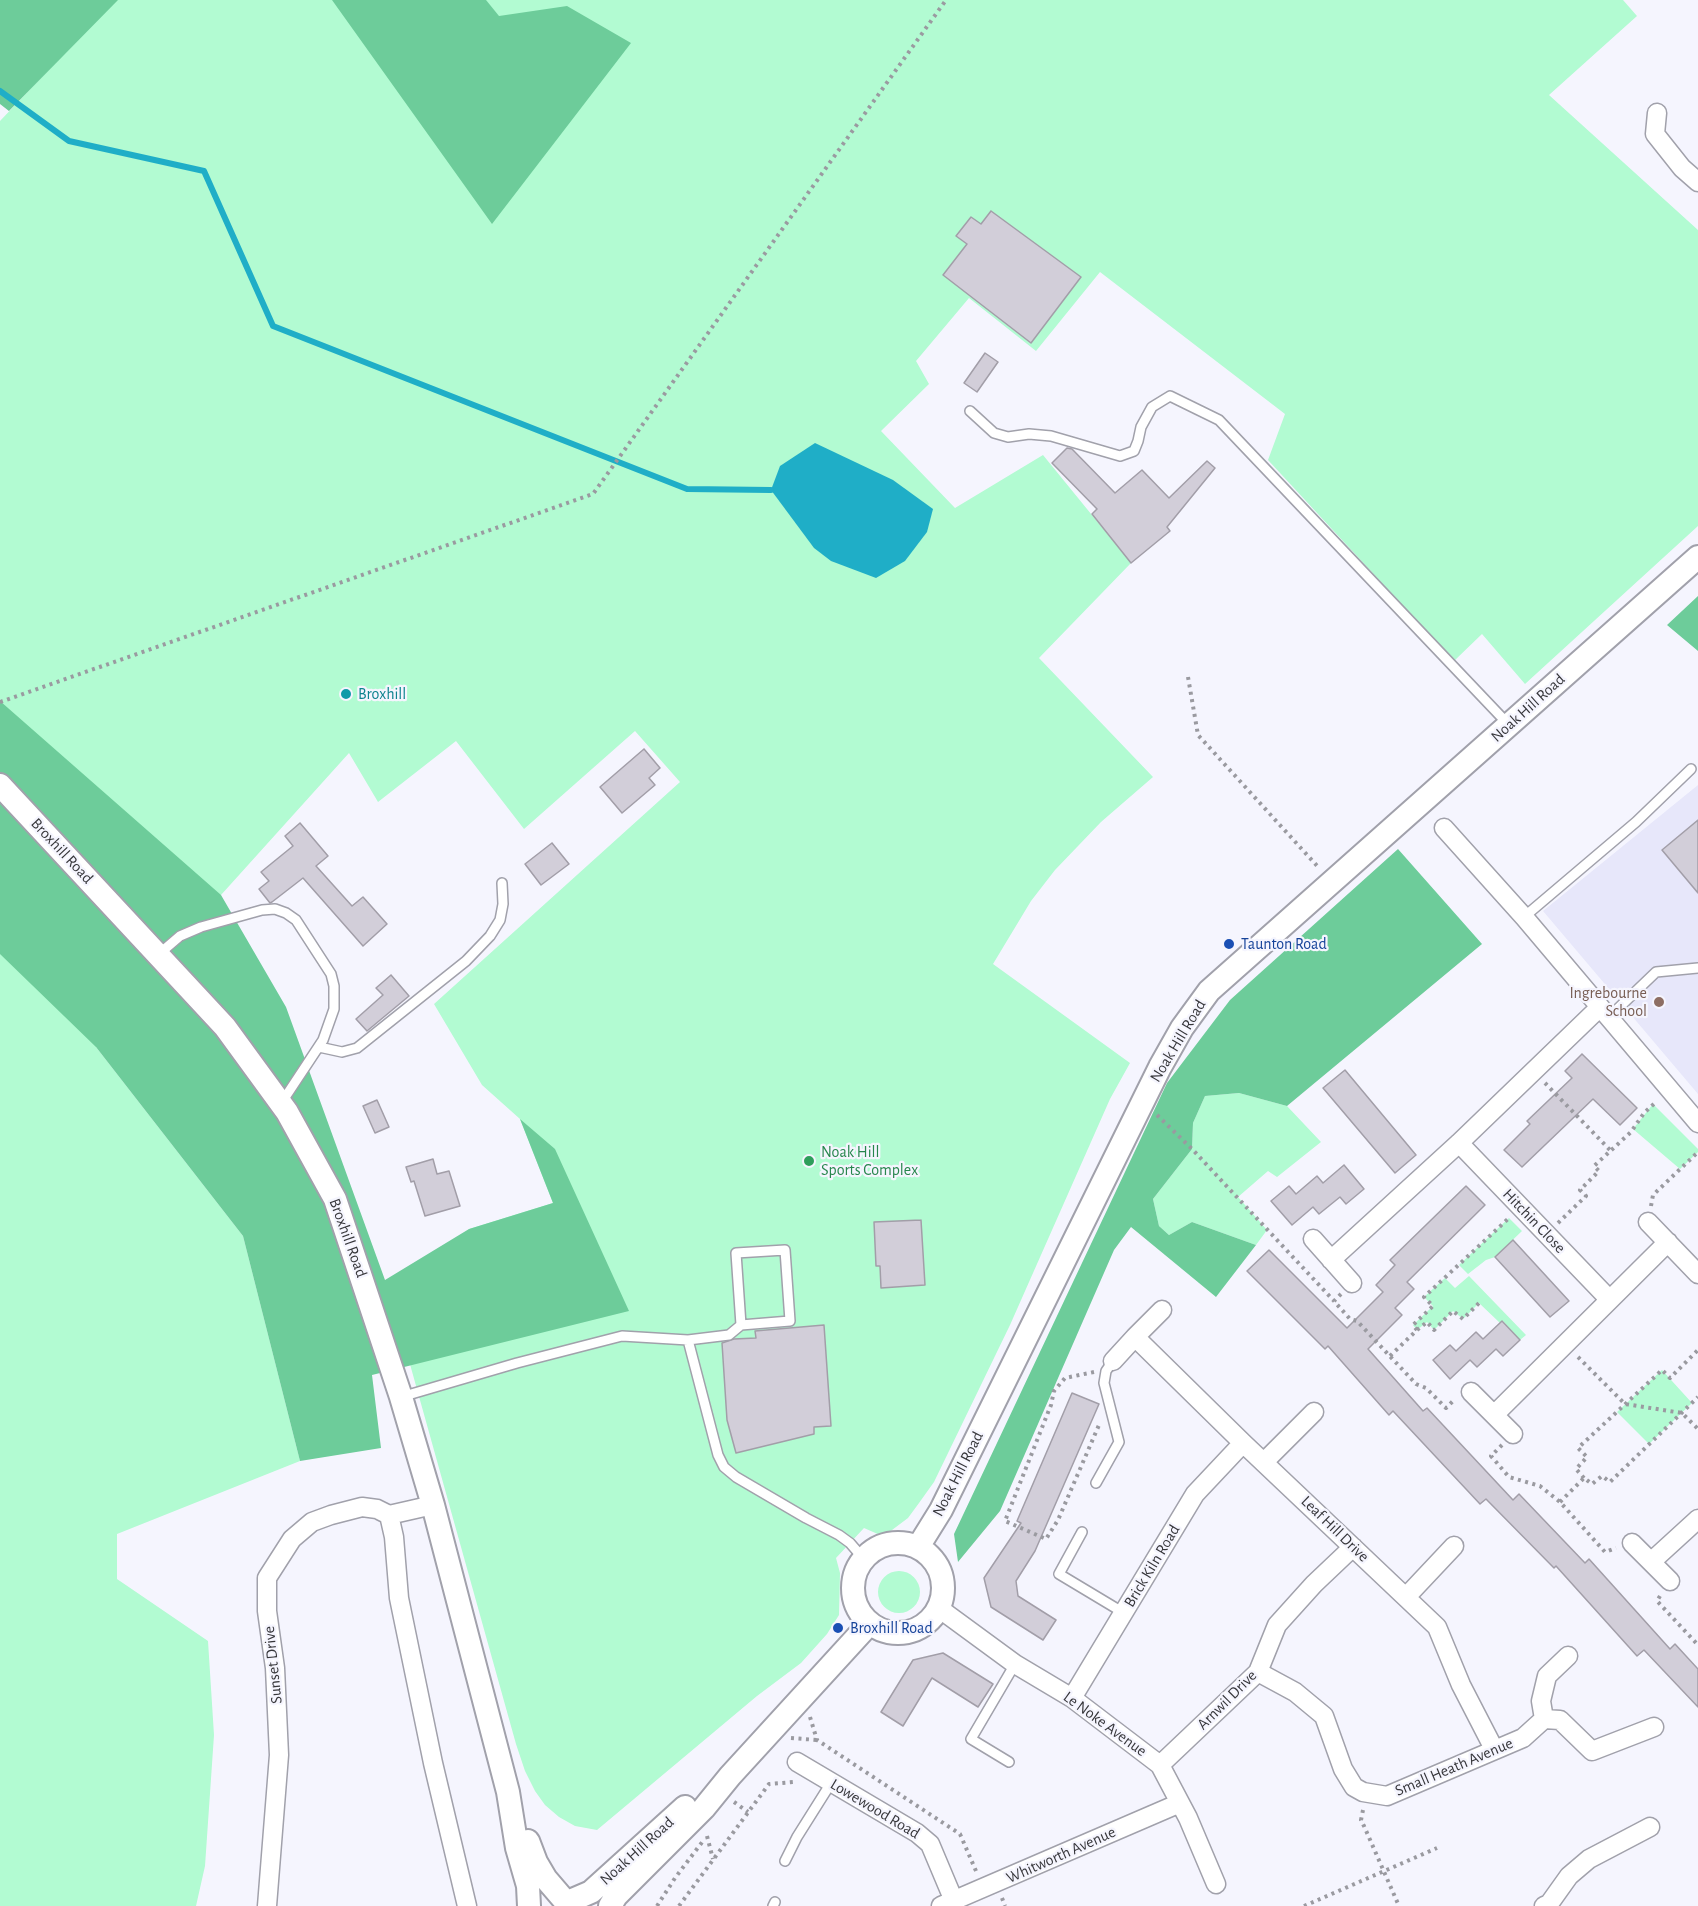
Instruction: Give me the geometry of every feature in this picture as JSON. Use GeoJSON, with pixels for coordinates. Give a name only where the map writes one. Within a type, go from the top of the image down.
{"type":"FeatureCollection","features":[{"type":"Feature","properties":{"kind":"street"},"geometry":{"type":"LineString","coordinates":[[1657,113],[1654,134],[1682,168],[1698,182]]}},
{"type":"Feature","properties":{"kind":"street","name":"Noak Hill Road"},"geometry":{"type":"LineString","coordinates":[[918,1547],[941,1510],[1143,1101],[1182,1028],[1209,991],[1698,557]]}},
{"type":"Feature","properties":{"kind":"street","name":"Broxhill Road"},"geometry":{"type":"LineString","coordinates":[[0,784],[225,1027],[280,1104],[336,1199],[402,1397],[433,1505],[508,1792],[517,1848],[528,1886],[529,1906]]}},
{"type":"Feature","properties":{"kind":"street"},"geometry":{"type":"LineString","coordinates":[[1444,828],[1524,917],[1698,1123]]}},
{"type":"Feature","properties":{"kind":"street"},"geometry":{"type":"LineString","coordinates":[[1331,1260],[1459,1143],[1533,1071],[1604,1013]]}},
{"type":"Feature","properties":{"kind":"street","name":"Hitchin Close"},"geometry":{"type":"LineString","coordinates":[[1459,1143],[1609,1299]]}},
{"type":"Feature","properties":{"kind":"street"},"geometry":{"type":"LineString","coordinates":[[1648,1222],[1698,1274]]}},
{"type":"Feature","properties":{"kind":"street"},"geometry":{"type":"LineString","coordinates":[[1313,1239],[1352,1283]]}},
{"type":"Feature","properties":{"kind":"street"},"geometry":{"type":"LineString","coordinates":[[1494,1415],[1668,1242]]}},
{"type":"Feature","properties":{"kind":"street"},"geometry":{"type":"LineString","coordinates":[[1109,1366],[1161,1310]]}},
{"type":"Feature","properties":{"kind":"street","name":"Leaf Hill Drive"},"geometry":{"type":"LineString","coordinates":[[1135,1336],[1243,1443],[1437,1627],[1461,1684],[1494,1749]]}},
{"type":"Feature","properties":{"kind":"street"},"geometry":{"type":"LineString","coordinates":[[1471,1392],[1513,1434]]}},
{"type":"Feature","properties":{"kind":"street"},"geometry":{"type":"LineString","coordinates":[[1264,1462],[1314,1412]]}},
{"type":"Feature","properties":{"kind":"street","name":"Brick Kiln Road"},"geometry":{"type":"LineString","coordinates":[[1072,1698],[1195,1494],[1243,1443]]}},
{"type":"Feature","properties":{"kind":"street","name":"Sunset Drive"},"geometry":{"type":"LineString","coordinates":[[267,1906],[279,1755],[278,1711],[267,1611],[267,1578],[291,1539],[312,1522],[362,1507],[376,1509],[389,1515],[433,1505]]}},
{"type":"Feature","properties":{"kind":"street"},"geometry":{"type":"LineString","coordinates":[[389,1515],[394,1537],[399,1598],[424,1722],[467,1906]]}},
{"type":"Feature","properties":{"kind":"street"},"geometry":{"type":"LineString","coordinates":[[1652,1561],[1698,1519]]}},
{"type":"Feature","properties":{"kind":"street"},"geometry":{"type":"LineString","coordinates":[[892,1543],[918,1547],[928,1554],[939,1567],[944,1584],[940,1609],[927,1624],[913,1632],[891,1634],[869,1624],[858,1612],[854,1601],[853,1580],[856,1569],[863,1558],[877,1548],[892,1543]]}},
{"type":"Feature","properties":{"kind":"street"},"geometry":{"type":"LineString","coordinates":[[1632,1543],[1670,1581]]}},
{"type":"Feature","properties":{"kind":"street","name":"Arnwil Drive"},"geometry":{"type":"LineString","coordinates":[[1160,1765],[1258,1672],[1277,1625],[1353,1546]]}},
{"type":"Feature","properties":{"kind":"street"},"geometry":{"type":"LineString","coordinates":[[1406,1597],[1454,1546]]}},
{"type":"Feature","properties":{"kind":"street","name":"Le Noke Avenue"},"geometry":{"type":"LineString","coordinates":[[940,1609],[1015,1664],[1072,1698],[1160,1765],[1180,1803],[1216,1884]]}},
{"type":"Feature","properties":{"kind":"street","name":"Noak Hill Road"},"geometry":{"type":"LineString","coordinates":[[610,1906],[623,1889],[704,1808],[730,1776],[869,1624]]}},
{"type":"Feature","properties":{"kind":"street"},"geometry":{"type":"LineString","coordinates":[[1568,1656],[1547,1677],[1541,1701],[1544,1719],[1560,1720],[1592,1751],[1654,1727]]}},
{"type":"Feature","properties":{"kind":"street"},"geometry":{"type":"LineString","coordinates":[[1258,1672],[1295,1692],[1324,1716],[1343,1768],[1353,1786],[1365,1793]]}},
{"type":"Feature","properties":{"kind":"street","name":"Small Heath Avenue"},"geometry":{"type":"LineString","coordinates":[[1365,1793],[1387,1796],[1523,1738],[1544,1719]]}},
{"type":"Feature","properties":{"kind":"street","name":"Lowewood Road"},"geometry":{"type":"LineString","coordinates":[[801,1764],[917,1833],[930,1844],[947,1903]]}},
{"type":"Feature","properties":{"kind":"street","name":"Noak Hill Road"},"geometry":{"type":"LineString","coordinates":[[564,1903],[591,1893],[693,1800],[730,1776]]}},
{"type":"Feature","properties":{"kind":"street","name":"Broxhill Road"},"geometry":{"type":"LineString","coordinates":[[508,1792],[536,1862],[564,1903]]}},
{"type":"Feature","properties":{"kind":"street","name":"Whitworth Avenue"},"geometry":{"type":"LineString","coordinates":[[947,1903],[1180,1803]]}},
{"type":"Feature","properties":{"kind":"street"},"geometry":{"type":"LineString","coordinates":[[1544,1906],[1549,1904],[1569,1876],[1589,1859],[1650,1827]]}},
{"type":"Feature","properties":{"kind":"lane"},"geometry":{"type":"LineString","coordinates":[[970,411],[994,433],[1008,437],[1029,434],[1051,436],[1120,456],[1134,451],[1141,427],[1152,407],[1170,396],[1219,420],[1510,725]]}},
{"type":"Feature","properties":{"kind":"lane"},"geometry":{"type":"LineString","coordinates":[[1524,917],[1636,822],[1691,769]]}},
{"type":"Feature","properties":{"kind":"lane"},"geometry":{"type":"LineString","coordinates":[[319,1047],[342,1052],[357,1048],[466,961],[490,936],[500,920],[503,904],[502,883]]}},
{"type":"Feature","properties":{"kind":"lane"},"geometry":{"type":"LineString","coordinates":[[158,955],[180,936],[201,927],[262,910],[276,909],[296,920],[312,941],[330,974],[334,986],[334,1009],[328,1031],[319,1047],[280,1104]]}},
{"type":"Feature","properties":{"kind":"lane"},"geometry":{"type":"LineString","coordinates":[[1604,1013],[1656,972],[1698,968]]}},
{"type":"Feature","properties":{"kind":"lane"},"geometry":{"type":"LineString","coordinates":[[402,1397],[517,1363],[622,1336],[688,1340],[729,1335],[741,1325],[790,1321],[785,1250],[736,1253],[741,1325]]}},
{"type":"Feature","properties":{"kind":"lane"},"geometry":{"type":"LineString","coordinates":[[688,1340],[718,1455],[724,1467],[736,1477],[839,1535],[850,1543],[863,1558]]}},
{"type":"Feature","properties":{"kind":"lane"},"geometry":{"type":"LineString","coordinates":[[1096,1484],[1119,1442],[1104,1383],[1109,1366]]}},
{"type":"Feature","properties":{"kind":"lane"},"geometry":{"type":"LineString","coordinates":[[1082,1532],[1059,1574],[1124,1613]]}},
{"type":"Feature","properties":{"kind":"lane"},"geometry":{"type":"LineString","coordinates":[[1009,1762],[971,1739],[1015,1664]]}},
{"type":"Feature","properties":{"kind":"lane"},"geometry":{"type":"LineString","coordinates":[[785,1861],[797,1837],[831,1783]]}},
{"type":"Feature","properties":{"kind":"path"},"geometry":{"type":"LineString","coordinates":[[0,702],[593,494],[946,0]]}},
{"type":"Feature","properties":{"kind":"path"},"geometry":{"type":"LineString","coordinates":[[1188,677],[1198,735],[1332,882]]}},
{"type":"Feature","properties":{"kind":"path"},"geometry":{"type":"LineString","coordinates":[[1533,1071],[1611,1151]]}},
{"type":"Feature","properties":{"kind":"path"},"geometry":{"type":"LineString","coordinates":[[1547,1234],[1586,1196],[1580,1190],[1599,1171],[1594,1166],[1631,1132],[1649,1107],[1669,1090]]}},
{"type":"Feature","properties":{"kind":"path"},"geometry":{"type":"LineString","coordinates":[[1143,1101],[1192,1149],[1350,1319],[1357,1321],[1416,1383],[1426,1388],[1446,1408],[1466,1388],[1471,1392]]}},
{"type":"Feature","properties":{"kind":"path"},"geometry":{"type":"LineString","coordinates":[[1648,1222],[1653,1195],[1698,1152]]}},
{"type":"Feature","properties":{"kind":"path"},"geometry":{"type":"LineString","coordinates":[[1417,1330],[1413,1325],[1433,1306],[1424,1297],[1521,1207]]}},
{"type":"Feature","properties":{"kind":"path"},"geometry":{"type":"LineString","coordinates":[[1334,1301],[1352,1283]]}},
{"type":"Feature","properties":{"kind":"path"},"geometry":{"type":"LineString","coordinates":[[1390,1356],[1427,1322],[1434,1329],[1454,1311],[1462,1319],[1479,1303]]}},
{"type":"Feature","properties":{"kind":"path"},"geometry":{"type":"LineString","coordinates":[[1565,1344],[1625,1404],[1682,1413],[1698,1429]]}},
{"type":"Feature","properties":{"kind":"path"},"geometry":{"type":"LineString","coordinates":[[1698,1350],[1670,1378],[1662,1370],[1578,1448],[1587,1457],[1576,1469],[1592,1485],[1602,1476],[1610,1482],[1698,1397]]}},
{"type":"Feature","properties":{"kind":"path"},"geometry":{"type":"LineString","coordinates":[[1109,1366],[1065,1378],[1054,1391],[1051,1405],[1005,1521],[1046,1539],[1067,1500],[1109,1402]]}},
{"type":"Feature","properties":{"kind":"path"},"geometry":{"type":"LineString","coordinates":[[1513,1434],[1491,1456],[1509,1477],[1540,1486],[1560,1502],[1605,1552],[1632,1543]]}},
{"type":"Feature","properties":{"kind":"path"},"geometry":{"type":"LineString","coordinates":[[1560,1502],[1584,1478]]}},
{"type":"Feature","properties":{"kind":"path"},"geometry":{"type":"LineString","coordinates":[[1670,1581],[1658,1601],[1698,1645]]}},
{"type":"Feature","properties":{"kind":"path"},"geometry":{"type":"LineString","coordinates":[[808,1709],[817,1740]]}},
{"type":"Feature","properties":{"kind":"path"},"geometry":{"type":"LineString","coordinates":[[783,1737],[817,1740],[960,1834],[984,1888]]}},
{"type":"Feature","properties":{"kind":"path"},"geometry":{"type":"LineString","coordinates":[[679,1906],[769,1784],[793,1782],[801,1764]]}},
{"type":"Feature","properties":{"kind":"path"},"geometry":{"type":"LineString","coordinates":[[1365,1793],[1361,1820],[1399,1906]]}},
{"type":"Feature","properties":{"kind":"path"},"geometry":{"type":"LineString","coordinates":[[732,1801],[748,1812]]}},
{"type":"Feature","properties":{"kind":"path"},"geometry":{"type":"LineString","coordinates":[[706,1836],[713,1860]]}},
{"type":"Feature","properties":{"kind":"path"},"geometry":{"type":"LineString","coordinates":[[1304,1906],[1437,1848]]}},
{"type":"Feature","properties":{"kind":"shaded area","name":"Ingrebourne School"},"geometry":{"type":"Polygon","coordinates":[[[1698,785],[1698,1094],[1543,911],[1698,785]]]}},
{"type":"Feature","properties":{"kind":"green space"},"geometry":{"type":"Polygon","coordinates":[[[0,0],[118,0],[9,111],[0,104],[0,0]]]}},
{"type":"Feature","properties":{"kind":"green space"},"geometry":{"type":"Polygon","coordinates":[[[115,0],[1623,0],[1637,16],[1549,95],[1698,230],[1698,526],[1525,684],[1482,634],[1454,661],[1268,460],[1285,414],[1100,272],[1036,351],[969,298],[916,361],[929,384],[881,431],[955,508],[1043,455],[1131,563],[1039,658],[1153,777],[1101,822],[1055,870],[1031,901],[993,964],[1130,1063],[1110,1099],[1010,1325],[934,1482],[908,1518],[888,1533],[880,1535],[864,1528],[836,1558],[840,1573],[839,1615],[827,1634],[801,1663],[757,1696],[597,1830],[575,1826],[559,1817],[545,1805],[525,1771],[401,1332],[469,1229],[553,1203],[520,1119],[482,1085],[434,1004],[680,782],[635,731],[524,829],[456,741],[378,802],[349,753],[221,895],[96,1047],[243,1236],[300,1461],[117,1534],[117,1579],[208,1641],[214,1735],[205,1866],[196,1906],[0,1906],[0,121],[115,0]]]}},
{"type":"Feature","properties":{"kind":"green space"},"geometry":{"type":"Polygon","coordinates":[[[332,0],[486,0],[499,16],[567,6],[631,43],[492,224],[332,0]]]}},
{"type":"Feature","properties":{"kind":"green space"},"geometry":{"type":"Polygon","coordinates":[[[1698,596],[1698,651],[1667,625],[1698,596]]]}},
{"type":"Feature","properties":{"kind":"green space"},"geometry":{"type":"Polygon","coordinates":[[[0,701],[221,895],[286,1007],[385,1280],[469,1229],[553,1203],[520,1119],[555,1149],[629,1311],[372,1375],[381,1448],[300,1461],[243,1236],[96,1047],[0,954],[0,701]]]}},
{"type":"Feature","properties":{"kind":"green space"},"geometry":{"type":"Polygon","coordinates":[[[1398,849],[1482,944],[1287,1106],[1239,1093],[1205,1096],[1193,1123],[1192,1149],[1153,1199],[1159,1226],[1169,1235],[1192,1222],[1256,1245],[1216,1297],[1131,1227],[1114,1250],[1000,1511],[958,1562],[954,1534],[1167,1083],[1230,1000],[1398,849]]]}},
{"type":"Feature","properties":{"kind":"green space"},"geometry":{"type":"Polygon","coordinates":[[[1239,1093],[1287,1106],[1321,1142],[1277,1177],[1268,1171],[1238,1197],[1267,1230],[1256,1245],[1192,1222],[1169,1235],[1159,1226],[1153,1199],[1192,1149],[1193,1123],[1205,1096],[1239,1093]]]}},
{"type":"Feature","properties":{"kind":"green space"},"geometry":{"type":"Polygon","coordinates":[[[1653,1104],[1698,1149],[1698,1152],[1680,1169],[1633,1129],[1653,1104]]]}},
{"type":"Feature","properties":{"kind":"green space"},"geometry":{"type":"Polygon","coordinates":[[[1509,1218],[1522,1231],[1495,1257],[1486,1260],[1468,1274],[1459,1265],[1509,1218]]]}},
{"type":"Feature","properties":{"kind":"green space"},"geometry":{"type":"Polygon","coordinates":[[[1469,1276],[1526,1335],[1520,1340],[1503,1321],[1500,1323],[1479,1303],[1463,1319],[1453,1311],[1434,1330],[1427,1322],[1417,1330],[1413,1325],[1433,1306],[1424,1297],[1445,1278],[1455,1288],[1469,1276]]]}},
{"type":"Feature","properties":{"kind":"green space"},"geometry":{"type":"Polygon","coordinates":[[[1662,1370],[1692,1403],[1649,1444],[1617,1412],[1662,1370]]]}},
{"type":"Feature","properties":{"kind":"green space"},"geometry":{"type":"Polygon","coordinates":[[[899,1571],[914,1577],[920,1592],[914,1607],[899,1613],[884,1607],[878,1592],[884,1577],[899,1571]]]}},
{"type":"Feature","properties":{"kind":"water"},"geometry":{"type":"Polygon","coordinates":[[[815,443],[893,480],[933,509],[927,532],[905,561],[876,578],[831,561],[814,548],[771,490],[780,466],[815,443]]]}},
{"type":"Feature","properties":{"kind":"building"},"geometry":{"type":"Polygon","coordinates":[[[991,211],[1081,277],[1031,343],[943,275],[967,244],[956,236],[971,217],[981,224],[991,211]]]}},
{"type":"Feature","properties":{"kind":"building"},"geometry":{"type":"Polygon","coordinates":[[[985,353],[998,362],[977,392],[964,383],[985,353]]]}},
{"type":"Feature","properties":{"kind":"building"},"geometry":{"type":"Polygon","coordinates":[[[1067,448],[1072,449],[1115,493],[1142,470],[1169,498],[1207,461],[1215,468],[1167,527],[1170,531],[1131,563],[1092,514],[1097,509],[1052,463],[1067,448]]]}},
{"type":"Feature","properties":{"kind":"building"},"geometry":{"type":"Polygon","coordinates":[[[644,749],[660,768],[649,778],[655,785],[622,813],[600,787],[644,749]]]}},
{"type":"Feature","properties":{"kind":"building"},"geometry":{"type":"Polygon","coordinates":[[[1698,820],[1698,893],[1662,850],[1698,820]]]}},
{"type":"Feature","properties":{"kind":"building"},"geometry":{"type":"Polygon","coordinates":[[[300,823],[328,856],[316,866],[352,906],[363,897],[387,924],[363,946],[303,878],[270,903],[259,889],[269,881],[261,872],[293,846],[285,836],[300,823]]]}},
{"type":"Feature","properties":{"kind":"building"},"geometry":{"type":"Polygon","coordinates":[[[552,843],[569,864],[541,885],[525,864],[552,843]]]}},
{"type":"Feature","properties":{"kind":"building"},"geometry":{"type":"Polygon","coordinates":[[[391,975],[409,996],[367,1031],[356,1019],[383,995],[376,988],[391,975]]]}},
{"type":"Feature","properties":{"kind":"building"},"geometry":{"type":"Polygon","coordinates":[[[1582,1054],[1637,1108],[1620,1125],[1593,1099],[1522,1167],[1504,1150],[1530,1124],[1527,1121],[1572,1078],[1565,1071],[1582,1054]]]}},
{"type":"Feature","properties":{"kind":"building"},"geometry":{"type":"Polygon","coordinates":[[[1345,1070],[1416,1155],[1395,1173],[1323,1088],[1345,1070]]]}},
{"type":"Feature","properties":{"kind":"building"},"geometry":{"type":"Polygon","coordinates":[[[377,1100],[389,1127],[375,1133],[363,1106],[377,1100]]]}},
{"type":"Feature","properties":{"kind":"building"},"geometry":{"type":"Polygon","coordinates":[[[433,1159],[437,1174],[449,1171],[460,1206],[425,1216],[414,1181],[411,1182],[406,1167],[433,1159]]]}},
{"type":"Feature","properties":{"kind":"building"},"geometry":{"type":"Polygon","coordinates":[[[1344,1165],[1364,1189],[1346,1204],[1340,1197],[1319,1214],[1313,1207],[1292,1225],[1271,1201],[1289,1186],[1296,1194],[1317,1176],[1323,1183],[1344,1165]]]}},
{"type":"Feature","properties":{"kind":"building"},"geometry":{"type":"Polygon","coordinates":[[[1466,1186],[1485,1205],[1407,1282],[1414,1289],[1395,1308],[1402,1315],[1368,1349],[1423,1411],[1427,1408],[1513,1500],[1519,1494],[1585,1563],[1589,1559],[1670,1649],[1675,1644],[1698,1669],[1698,1707],[1644,1650],[1637,1656],[1556,1566],[1554,1568],[1486,1499],[1480,1504],[1393,1411],[1389,1415],[1328,1346],[1325,1349],[1247,1271],[1269,1250],[1347,1328],[1383,1292],[1376,1285],[1395,1265],[1390,1260],[1466,1186]]]}},
{"type":"Feature","properties":{"kind":"building"},"geometry":{"type":"Polygon","coordinates":[[[921,1220],[925,1285],[881,1288],[880,1266],[876,1266],[874,1222],[921,1220]]]}},
{"type":"Feature","properties":{"kind":"building"},"geometry":{"type":"Polygon","coordinates":[[[1513,1240],[1569,1301],[1550,1317],[1495,1257],[1513,1240]]]}},
{"type":"Feature","properties":{"kind":"building"},"geometry":{"type":"Polygon","coordinates":[[[1502,1321],[1520,1340],[1503,1356],[1496,1349],[1477,1367],[1470,1360],[1450,1379],[1433,1360],[1450,1345],[1456,1351],[1476,1332],[1483,1339],[1502,1321]]]}},
{"type":"Feature","properties":{"kind":"building"},"geometry":{"type":"Polygon","coordinates":[[[824,1325],[831,1426],[814,1427],[814,1434],[736,1453],[727,1420],[722,1343],[734,1339],[756,1338],[755,1331],[824,1325]]]}},
{"type":"Feature","properties":{"kind":"building"},"geometry":{"type":"Polygon","coordinates":[[[1072,1393],[1099,1404],[1035,1551],[1016,1581],[1018,1596],[1056,1620],[1043,1640],[991,1607],[984,1578],[1021,1523],[1017,1521],[1072,1393]]]}},
{"type":"Feature","properties":{"kind":"building"},"geometry":{"type":"Polygon","coordinates":[[[943,1653],[993,1684],[978,1707],[932,1678],[903,1726],[881,1712],[913,1660],[943,1653]]]}},
{"type":"Feature","properties":{"kind":"waterway"},"geometry":{"type":"LineString","coordinates":[[0,91],[69,141],[204,171],[273,326],[687,489],[771,490]]}},
{"type":"Feature","properties":{"kind":"place","name":"Broxhill"},"geometry":{"type":"Point","coordinates":[346,694]}},
{"type":"Feature","properties":{"kind":"place","name":"Taunton Road"},"geometry":{"type":"Point","coordinates":[1229,944]}},
{"type":"Feature","properties":{"kind":"place","name":"Ingrebourne School"},"geometry":{"type":"Point","coordinates":[1659,1002]}},
{"type":"Feature","properties":{"kind":"place","name":"Noak Hill Sports Complex"},"geometry":{"type":"Point","coordinates":[809,1161]}},
{"type":"Feature","properties":{"kind":"place","name":"Broxhill Road"},"geometry":{"type":"Point","coordinates":[838,1628]}}]}
